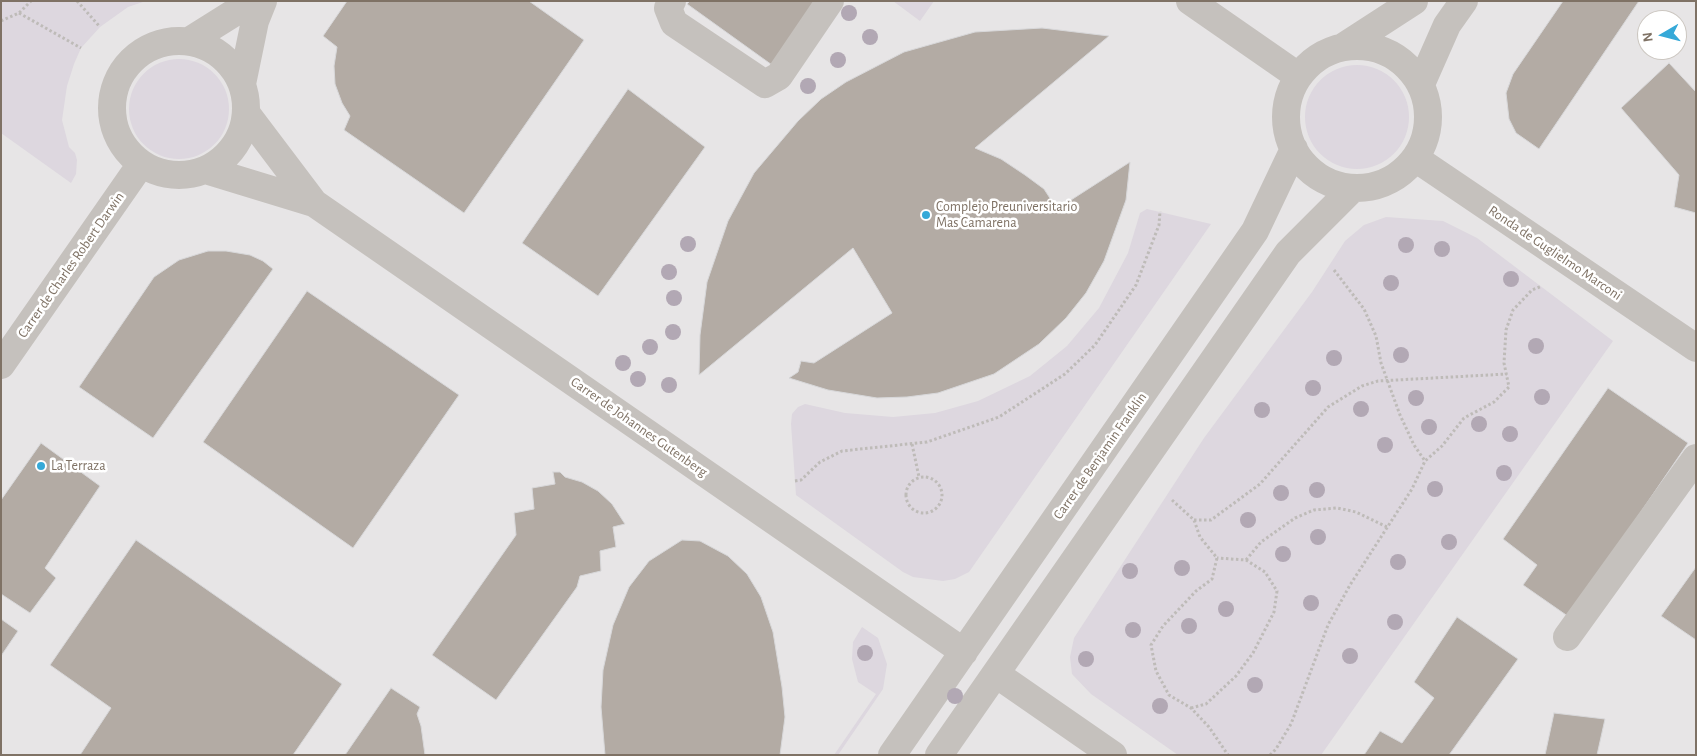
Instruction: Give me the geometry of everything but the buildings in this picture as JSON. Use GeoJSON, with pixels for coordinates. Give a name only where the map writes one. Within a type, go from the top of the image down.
{"type":"FeatureCollection","features":[{"type":"Feature","properties":{"kind":"street"},"geometry":{"type":"LineString","coordinates":[[189,41],[237,11],[246,1]]}},
{"type":"Feature","properties":{"kind":"street"},"geometry":{"type":"LineString","coordinates":[[242,84],[233,68],[221,55],[206,46],[189,41],[166,41],[145,49],[127,64],[116,83],[112,106],[114,128],[124,148],[141,164],[161,173],[184,176],[206,170],[222,160],[234,147],[242,131],[246,113],[242,84],[255,21],[263,1]]}},
{"type":"Feature","properties":{"kind":"street"},"geometry":{"type":"LineString","coordinates":[[672,1],[668,8],[674,23],[765,84],[779,76],[830,1]]}},
{"type":"Feature","properties":{"kind":"street"},"geometry":{"type":"LineString","coordinates":[[1190,1],[1298,76]]}},
{"type":"Feature","properties":{"kind":"street"},"geometry":{"type":"LineString","coordinates":[[1343,47],[1414,1]]}},
{"type":"Feature","properties":{"kind":"street"},"geometry":{"type":"LineString","coordinates":[[1421,84],[1447,25],[1464,1]]}},
{"type":"Feature","properties":{"kind":"street"},"geometry":{"type":"LineString","coordinates":[[1366,46],[1388,52],[1407,66],[1421,84],[1427,103],[1428,122],[1425,141],[1415,158],[1398,175],[1377,186],[1353,188],[1335,185],[1319,177],[1304,164],[1294,149],[1288,131],[1286,112],[1290,93],[1298,76],[1326,52],[1343,47],[1366,46]]}},
{"type":"Feature","properties":{"kind":"street","name":"Carrer de Johannes Gutenberg"},"geometry":{"type":"LineString","coordinates":[[246,113],[314,203]]}},
{"type":"Feature","properties":{"kind":"street","name":"Carrer de Benjamin Franklin"},"geometry":{"type":"LineString","coordinates":[[892,755],[1255,231],[1294,149]]}},
{"type":"Feature","properties":{"kind":"street","name":"Ronda de Guglielmo Marconi"},"geometry":{"type":"LineString","coordinates":[[1415,158],[1696,348]]}},
{"type":"Feature","properties":{"kind":"street","name":"Carrer de Charles Robert Darwin"},"geometry":{"type":"LineString","coordinates":[[1,366],[141,164]]}},
{"type":"Feature","properties":{"kind":"street","name":"Carrer de Johannes Gutenberg"},"geometry":{"type":"LineString","coordinates":[[206,170],[314,203],[964,652]]}},
{"type":"Feature","properties":{"kind":"street"},"geometry":{"type":"LineString","coordinates":[[939,755],[1288,253],[1353,188]]}},
{"type":"Feature","properties":{"kind":"street"},"geometry":{"type":"LineString","coordinates":[[1567,637],[1696,458]]}},
{"type":"Feature","properties":{"kind":"street"},"geometry":{"type":"LineString","coordinates":[[996,674],[1113,755]]}},
{"type":"Feature","properties":{"kind":"path"},"geometry":{"type":"LineString","coordinates":[[1,20],[19,13],[31,1]]}},
{"type":"Feature","properties":{"kind":"path"},"geometry":{"type":"LineString","coordinates":[[77,1],[100,27]]}},
{"type":"Feature","properties":{"kind":"path"},"geometry":{"type":"LineString","coordinates":[[19,13],[81,48]]}},
{"type":"Feature","properties":{"kind":"path"},"geometry":{"type":"LineString","coordinates":[[795,481],[801,480],[820,462],[842,451],[858,447],[912,444],[942,439],[999,417],[1066,374],[1094,345],[1136,285],[1159,225],[1160,211]]}},
{"type":"Feature","properties":{"kind":"path"},"geometry":{"type":"LineString","coordinates":[[1334,270],[1364,309],[1376,336],[1388,380],[1411,438],[1425,460]]}},
{"type":"Feature","properties":{"kind":"path"},"geometry":{"type":"LineString","coordinates":[[1270,755],[1276,749],[1291,724],[1328,625],[1412,489],[1425,460],[1442,446],[1464,418],[1494,402],[1509,387],[1504,363],[1506,330],[1513,310],[1532,290],[1542,286]]}},
{"type":"Feature","properties":{"kind":"path"},"geometry":{"type":"LineString","coordinates":[[1194,520],[1211,520],[1260,484],[1328,407],[1362,386],[1388,380],[1507,374]]}},
{"type":"Feature","properties":{"kind":"path"},"geometry":{"type":"LineString","coordinates":[[912,444],[919,477]]}},
{"type":"Feature","properties":{"kind":"path"},"geometry":{"type":"LineString","coordinates":[[924,476],[935,480],[941,490],[940,502],[928,513],[916,511],[907,502],[906,496],[909,485],[919,477],[924,476]]}},
{"type":"Feature","properties":{"kind":"path"},"geometry":{"type":"LineString","coordinates":[[1172,500],[1194,520],[1200,537],[1216,558],[1212,579],[1196,591],[1163,626],[1151,645],[1156,671],[1169,695],[1191,708],[1209,727],[1228,755]]}},
{"type":"Feature","properties":{"kind":"path"},"geometry":{"type":"LineString","coordinates":[[1246,560],[1261,542],[1295,518],[1314,510],[1337,508],[1356,512],[1387,527]]}},
{"type":"Feature","properties":{"kind":"path"},"geometry":{"type":"LineString","coordinates":[[1191,708],[1206,704],[1236,676],[1253,653],[1274,612],[1277,592],[1265,572],[1246,560],[1216,558]]}},
{"type":"Feature","properties":{"kind":"shaded area"},"geometry":{"type":"Polygon","coordinates":[[[1,1],[1696,1],[1696,755],[1,755],[1,1]]]}},
{"type":"Feature","properties":{"kind":"shaded area"},"geometry":{"type":"Polygon","coordinates":[[[1,1],[146,1],[128,7],[100,27],[81,48],[74,64],[67,86],[62,120],[69,147],[75,153],[77,160],[76,174],[71,183],[1,133],[1,1]]]}},
{"type":"Feature","properties":{"kind":"shaded area"},"geometry":{"type":"Polygon","coordinates":[[[893,1],[934,1],[920,21],[893,1]]]}},
{"type":"Feature","properties":{"kind":"shaded area"},"geometry":{"type":"Polygon","coordinates":[[[179,59],[189,60],[207,67],[221,81],[228,99],[228,119],[221,137],[207,151],[189,158],[179,159],[169,158],[151,151],[137,137],[130,119],[129,109],[130,99],[137,81],[151,67],[169,60],[179,59]]]}},
{"type":"Feature","properties":{"kind":"shaded area"},"geometry":{"type":"Polygon","coordinates":[[[1357,65],[1377,69],[1394,80],[1405,97],[1409,117],[1405,137],[1394,154],[1377,165],[1357,169],[1337,165],[1320,154],[1309,137],[1305,117],[1309,97],[1320,80],[1337,69],[1357,65]]]}},
{"type":"Feature","properties":{"kind":"shaded area"},"geometry":{"type":"Polygon","coordinates":[[[1147,209],[1211,224],[969,572],[955,579],[943,581],[913,577],[903,572],[796,495],[791,424],[792,414],[798,407],[805,404],[845,413],[893,417],[935,413],[978,401],[1030,376],[1067,346],[1099,308],[1128,253],[1140,213],[1147,209]]]}},
{"type":"Feature","properties":{"kind":"shaded area"},"geometry":{"type":"Polygon","coordinates":[[[1386,217],[1443,221],[1477,238],[1613,341],[1321,755],[1178,755],[1091,694],[1072,674],[1070,657],[1074,638],[1204,438],[1312,292],[1345,241],[1364,225],[1386,217]]]}},
{"type":"Feature","properties":{"kind":"shaded area"},"geometry":{"type":"Polygon","coordinates":[[[862,627],[878,638],[887,664],[883,689],[838,755],[834,755],[876,694],[858,682],[852,659],[853,642],[862,627]]]}},
{"type":"Feature","properties":{"kind":"place","name":"Complejo Preuniversitario Mas Camarena"},"geometry":{"type":"Point","coordinates":[926,215]}},
{"type":"Feature","properties":{"kind":"place","name":"La Terraza"},"geometry":{"type":"Point","coordinates":[41,466]}}]}
